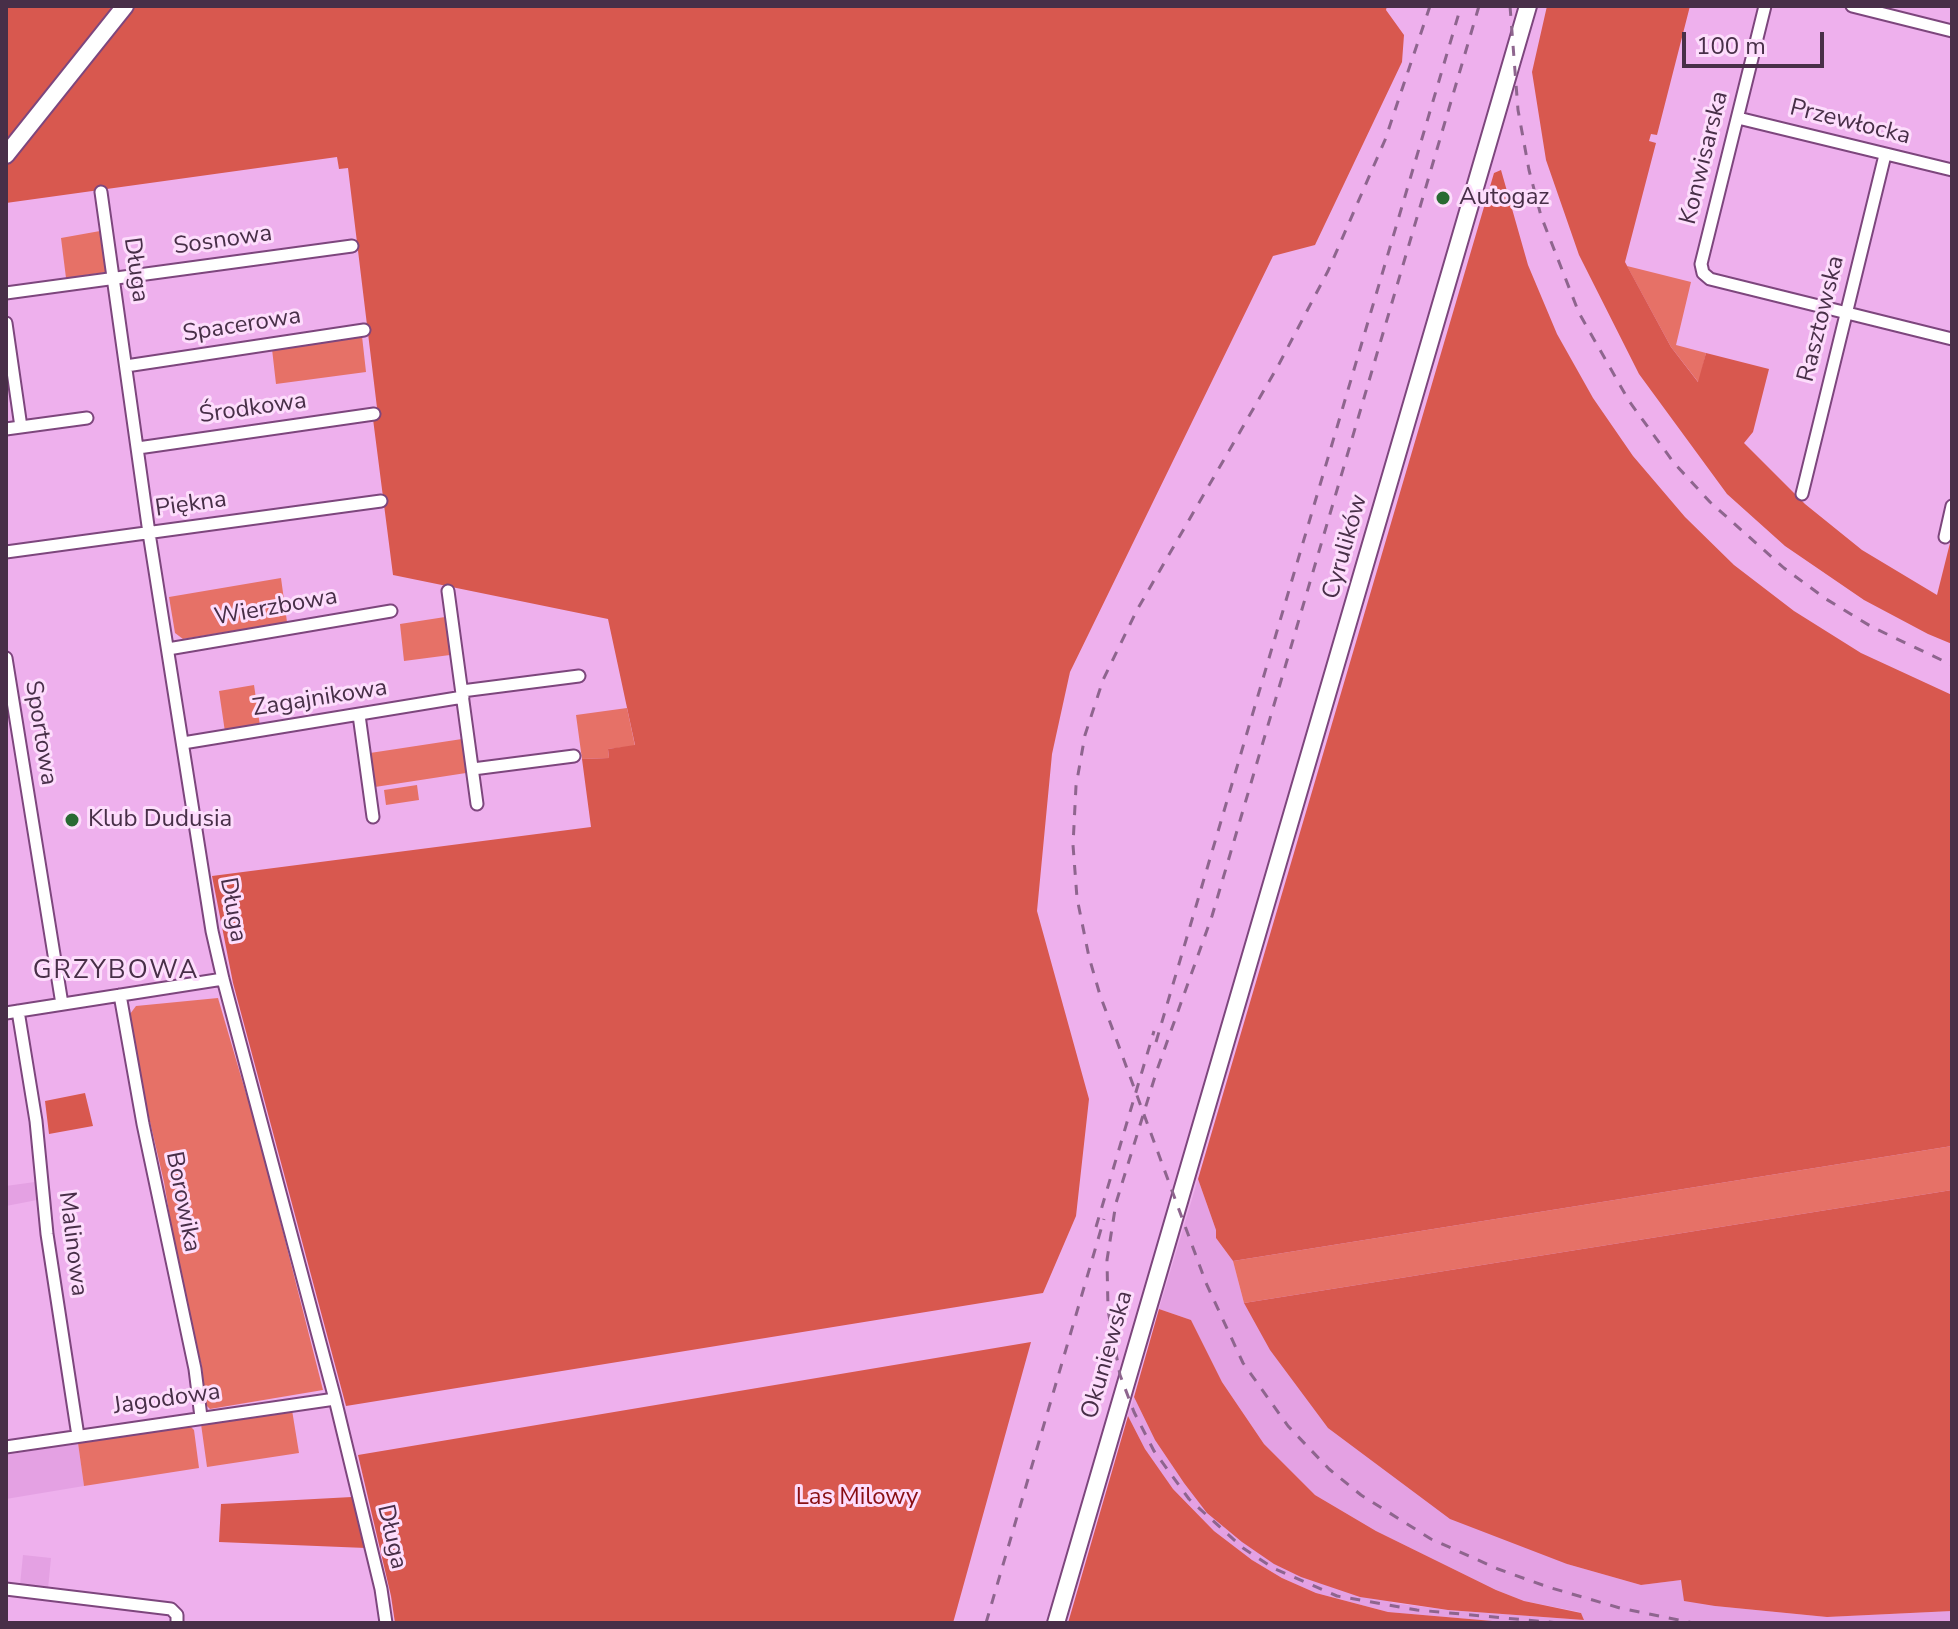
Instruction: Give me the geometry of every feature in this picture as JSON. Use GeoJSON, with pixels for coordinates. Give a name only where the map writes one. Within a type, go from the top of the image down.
{"type":"FeatureCollection","features":[{"type":"Feature","properties":{"kind":"main road"},"geometry":{"type":"LineString","coordinates":[[6,155],[125,6]]}},
{"type":"Feature","properties":{"kind":"main road","name":"Cyrulików"},"geometry":{"type":"LineString","coordinates":[[1207,1101],[1528,6]]}},
{"type":"Feature","properties":{"kind":"main road","name":"Okuniewska"},"geometry":{"type":"LineString","coordinates":[[1056,1623],[1207,1101]]}},
{"type":"Feature","properties":{"kind":"street","name":"Konwisarska"},"geometry":{"type":"LineString","coordinates":[[1765,6],[1701,264],[1703,273],[1710,279],[1846,312]]}},
{"type":"Feature","properties":{"kind":"street"},"geometry":{"type":"LineString","coordinates":[[1852,6],[1952,31]]}},
{"type":"Feature","properties":{"kind":"street","name":"Przewłocka"},"geometry":{"type":"LineString","coordinates":[[1738,118],[1952,170]]}},
{"type":"Feature","properties":{"kind":"street","name":"Rasztowska"},"geometry":{"type":"LineString","coordinates":[[1802,494],[1885,155]]}},
{"type":"Feature","properties":{"kind":"street","name":"Długa"},"geometry":{"type":"LineString","coordinates":[[101,192],[149,533],[212,931],[335,1399],[381,1589],[386,1623]]}},
{"type":"Feature","properties":{"kind":"street","name":"Sosnowa"},"geometry":{"type":"LineString","coordinates":[[6,293],[352,246]]}},
{"type":"Feature","properties":{"kind":"street"},"geometry":{"type":"LineString","coordinates":[[1846,312],[1952,339]]}},
{"type":"Feature","properties":{"kind":"street"},"geometry":{"type":"LineString","coordinates":[[6,323],[21,427]]}},
{"type":"Feature","properties":{"kind":"street","name":"Spacerowa"},"geometry":{"type":"LineString","coordinates":[[126,366],[364,330]]}},
{"type":"Feature","properties":{"kind":"street","name":"Środkowa"},"geometry":{"type":"LineString","coordinates":[[138,448],[374,414]]}},
{"type":"Feature","properties":{"kind":"street"},"geometry":{"type":"LineString","coordinates":[[6,429],[87,418]]}},
{"type":"Feature","properties":{"kind":"street","name":"Piękna"},"geometry":{"type":"LineString","coordinates":[[6,552],[381,501]]}},
{"type":"Feature","properties":{"kind":"street"},"geometry":{"type":"LineString","coordinates":[[1945,537],[1952,506]]}},
{"type":"Feature","properties":{"kind":"street"},"geometry":{"type":"LineString","coordinates":[[448,591],[477,804]]}},
{"type":"Feature","properties":{"kind":"street","name":"Wierzbowa"},"geometry":{"type":"LineString","coordinates":[[168,649],[391,611]]}},
{"type":"Feature","properties":{"kind":"street","name":"Sportowa"},"geometry":{"type":"LineString","coordinates":[[6,658],[62,1004]]}},
{"type":"Feature","properties":{"kind":"street","name":"Zagajnikowa"},"geometry":{"type":"LineString","coordinates":[[183,743],[579,676]]}},
{"type":"Feature","properties":{"kind":"street"},"geometry":{"type":"LineString","coordinates":[[359,715],[373,817]]}},
{"type":"Feature","properties":{"kind":"street"},"geometry":{"type":"LineString","coordinates":[[473,769],[574,756]]}},
{"type":"Feature","properties":{"kind":"street"},"geometry":{"type":"LineString","coordinates":[[12,1012],[223,979]]}},
{"type":"Feature","properties":{"kind":"street","name":"Borowika"},"geometry":{"type":"LineString","coordinates":[[120,995],[143,1124],[195,1369],[201,1417]]}},
{"type":"Feature","properties":{"kind":"street","name":"Malinowa"},"geometry":{"type":"LineString","coordinates":[[12,1012],[38,1134],[48,1246],[78,1436]]}},
{"type":"Feature","properties":{"kind":"street","name":"Jagodowa"},"geometry":{"type":"LineString","coordinates":[[6,1447],[335,1399]]}},
{"type":"Feature","properties":{"kind":"street"},"geometry":{"type":"LineString","coordinates":[[6,1589],[171,1609],[177,1615],[177,1623]]}},
{"type":"Feature","properties":{"kind":"shaded area"},"geometry":{"type":"Polygon","coordinates":[[[100,231],[107,272],[66,278],[61,238],[100,231]]]}},
{"type":"Feature","properties":{"kind":"shaded area"},"geometry":{"type":"Polygon","coordinates":[[[1627,266],[1691,282],[1676,345],[1706,353],[1699,383],[1671,347],[1627,266]]]}},
{"type":"Feature","properties":{"kind":"shaded area"},"geometry":{"type":"Polygon","coordinates":[[[362,336],[366,372],[276,384],[272,349],[362,336]]]}},
{"type":"Feature","properties":{"kind":"shaded area"},"geometry":{"type":"Polygon","coordinates":[[[281,578],[287,622],[183,639],[175,633],[169,597],[281,578]]]}},
{"type":"Feature","properties":{"kind":"shaded area"},"geometry":{"type":"Polygon","coordinates":[[[445,617],[450,655],[404,661],[400,624],[445,617]]]}},
{"type":"Feature","properties":{"kind":"shaded area"},"geometry":{"type":"Polygon","coordinates":[[[254,685],[260,726],[225,732],[219,691],[254,685]]]}},
{"type":"Feature","properties":{"kind":"shaded area"},"geometry":{"type":"Polygon","coordinates":[[[627,708],[635,746],[608,749],[609,758],[582,759],[576,715],[627,708]]]}},
{"type":"Feature","properties":{"kind":"shaded area"},"geometry":{"type":"Polygon","coordinates":[[[462,739],[466,773],[375,787],[370,753],[462,739]]]}},
{"type":"Feature","properties":{"kind":"shaded area"},"geometry":{"type":"Polygon","coordinates":[[[417,785],[419,800],[386,805],[384,790],[417,785]]]}},
{"type":"Feature","properties":{"kind":"shaded area"},"geometry":{"type":"Polygon","coordinates":[[[218,998],[249,1098],[323,1390],[210,1409],[205,1404],[202,1367],[180,1278],[130,1014],[136,1006],[218,998]]]}},
{"type":"Feature","properties":{"kind":"shaded area"},"geometry":{"type":"Polygon","coordinates":[[[1952,1146],[1952,1190],[1244,1303],[1233,1261],[1952,1146]]]}},
{"type":"Feature","properties":{"kind":"shaded area"},"geometry":{"type":"Polygon","coordinates":[[[1198,1179],[1216,1238],[1233,1261],[1244,1303],[1567,1564],[1641,1585],[1681,1580],[1715,1606],[1827,1617],[1952,1611],[1952,1623],[1516,1623],[1388,1612],[1316,1593],[1282,1578],[1214,1531],[1173,1489],[1145,1449],[1128,1416],[1134,1397],[1155,1440],[1184,1483],[1393,1603],[1584,1620],[1580,1612],[1524,1601],[1496,1590],[1376,1531],[1315,1495],[1264,1444],[1222,1382],[1191,1320],[1159,1309],[1198,1179]]]}},
{"type":"Feature","properties":{"kind":"shaded area"},"geometry":{"type":"Polygon","coordinates":[[[35,1182],[37,1200],[6,1206],[6,1186],[35,1182]]]}},
{"type":"Feature","properties":{"kind":"shaded area"},"geometry":{"type":"Polygon","coordinates":[[[292,1410],[299,1453],[207,1467],[201,1424],[292,1410]]]}},
{"type":"Feature","properties":{"kind":"shaded area"},"geometry":{"type":"Polygon","coordinates":[[[190,1426],[194,1430],[199,1468],[84,1486],[78,1443],[190,1426]]]}},
{"type":"Feature","properties":{"kind":"shaded area"},"geometry":{"type":"Polygon","coordinates":[[[78,1443],[84,1486],[6,1499],[6,1455],[78,1443]]]}},
{"type":"Feature","properties":{"kind":"shaded area"},"geometry":{"type":"Polygon","coordinates":[[[23,1555],[51,1558],[48,1589],[20,1585],[23,1555]]]}},
{"type":"Feature","properties":{"kind":"green space"},"geometry":{"type":"Polygon","coordinates":[[[6,6],[1387,6],[1386,10],[1404,35],[1402,62],[1315,245],[1273,256],[1070,672],[1052,754],[1037,911],[1089,1099],[1076,1216],[1043,1293],[346,1406],[233,983],[212,876],[591,827],[582,759],[609,758],[608,749],[635,745],[608,619],[393,575],[373,419],[377,420],[378,416],[348,168],[339,169],[337,157],[6,203],[6,6]]]}},
{"type":"Feature","properties":{"kind":"green space"},"geometry":{"type":"Polygon","coordinates":[[[1547,6],[1690,6],[1657,135],[1651,134],[1649,141],[1656,143],[1625,262],[1671,347],[1698,382],[1706,353],[1769,369],[1753,432],[1744,443],[1805,504],[1862,550],[1937,595],[1952,535],[1952,644],[1864,600],[1785,546],[1727,494],[1639,374],[1579,255],[1546,160],[1532,72],[1547,6]]]}},
{"type":"Feature","properties":{"kind":"green space"},"geometry":{"type":"Polygon","coordinates":[[[1501,170],[1528,265],[1557,334],[1593,398],[1633,456],[1685,517],[1734,565],[1794,611],[1861,653],[1952,695],[1952,1146],[1233,1261],[1216,1238],[1198,1179],[1494,173],[1501,170]]]}},
{"type":"Feature","properties":{"kind":"green space"},"geometry":{"type":"Polygon","coordinates":[[[85,1093],[93,1126],[49,1134],[45,1101],[85,1093]]]}},
{"type":"Feature","properties":{"kind":"green space"},"geometry":{"type":"Polygon","coordinates":[[[1952,1190],[1952,1611],[1827,1617],[1684,1601],[1681,1580],[1641,1585],[1567,1564],[1450,1519],[1328,1428],[1270,1350],[1244,1303],[1952,1190]]]}},
{"type":"Feature","properties":{"kind":"green space"},"geometry":{"type":"Polygon","coordinates":[[[1159,1309],[1191,1320],[1222,1382],[1264,1444],[1315,1495],[1376,1531],[1496,1590],[1524,1601],[1581,1613],[1584,1620],[1448,1610],[1360,1597],[1301,1577],[1274,1564],[1242,1542],[1207,1513],[1184,1483],[1155,1440],[1134,1397],[1159,1309]]]}},
{"type":"Feature","properties":{"kind":"green space","name":"Las Milowy"},"geometry":{"type":"Polygon","coordinates":[[[1031,1342],[953,1623],[395,1623],[358,1455],[1031,1342]]]}},
{"type":"Feature","properties":{"kind":"green space"},"geometry":{"type":"Polygon","coordinates":[[[1128,1416],[1145,1449],[1173,1489],[1214,1531],[1282,1578],[1316,1593],[1388,1612],[1516,1623],[1068,1623],[1128,1416]]]}},
{"type":"Feature","properties":{"kind":"green space"},"geometry":{"type":"Polygon","coordinates":[[[352,1497],[366,1548],[219,1542],[221,1504],[352,1497]]]}},
{"type":"Feature","properties":{"kind":"railway"},"geometry":{"type":"LineString","coordinates":[[1430,6],[1385,140],[1328,271],[1278,366],[1137,610],[1103,680],[1085,735],[1076,786],[1073,845],[1077,898],[1100,995],[1206,1283],[1243,1363],[1288,1426],[1329,1469],[1361,1495],[1431,1539],[1548,1587],[1620,1608],[1693,1623]]}},
{"type":"Feature","properties":{"kind":"railway"},"geometry":{"type":"LineString","coordinates":[[1156,1042],[1461,6]]}},
{"type":"Feature","properties":{"kind":"railway"},"geometry":{"type":"LineString","coordinates":[[1479,6],[1212,916],[1157,1070],[1116,1203],[1107,1260],[1108,1310],[1120,1375],[1154,1451],[1189,1499],[1243,1548],[1275,1569],[1337,1596],[1417,1610],[1559,1623]]}},
{"type":"Feature","properties":{"kind":"railway"},"geometry":{"type":"LineString","coordinates":[[1510,6],[1518,110],[1541,216],[1579,313],[1629,401],[1674,463],[1710,502],[1784,568],[1872,627],[1952,665]]}},
{"type":"Feature","properties":{"kind":"railway"},"geometry":{"type":"LineString","coordinates":[[1096,1227],[1154,1031]]}},
{"type":"Feature","properties":{"kind":"railway"},"geometry":{"type":"LineString","coordinates":[[986,1623],[1104,1219]]}},
{"type":"Feature","properties":{"kind":"place","name":"Autogaz"},"geometry":{"type":"Point","coordinates":[1443,198]}},
{"type":"Feature","properties":{"kind":"place","name":"Klub Dudusia"},"geometry":{"type":"Point","coordinates":[72,820]}},
{"type":"Feature","properties":{"kind":"district","name":"GRZYBOWA"},"geometry":{"type":"Point","coordinates":[116,972]}}]}
